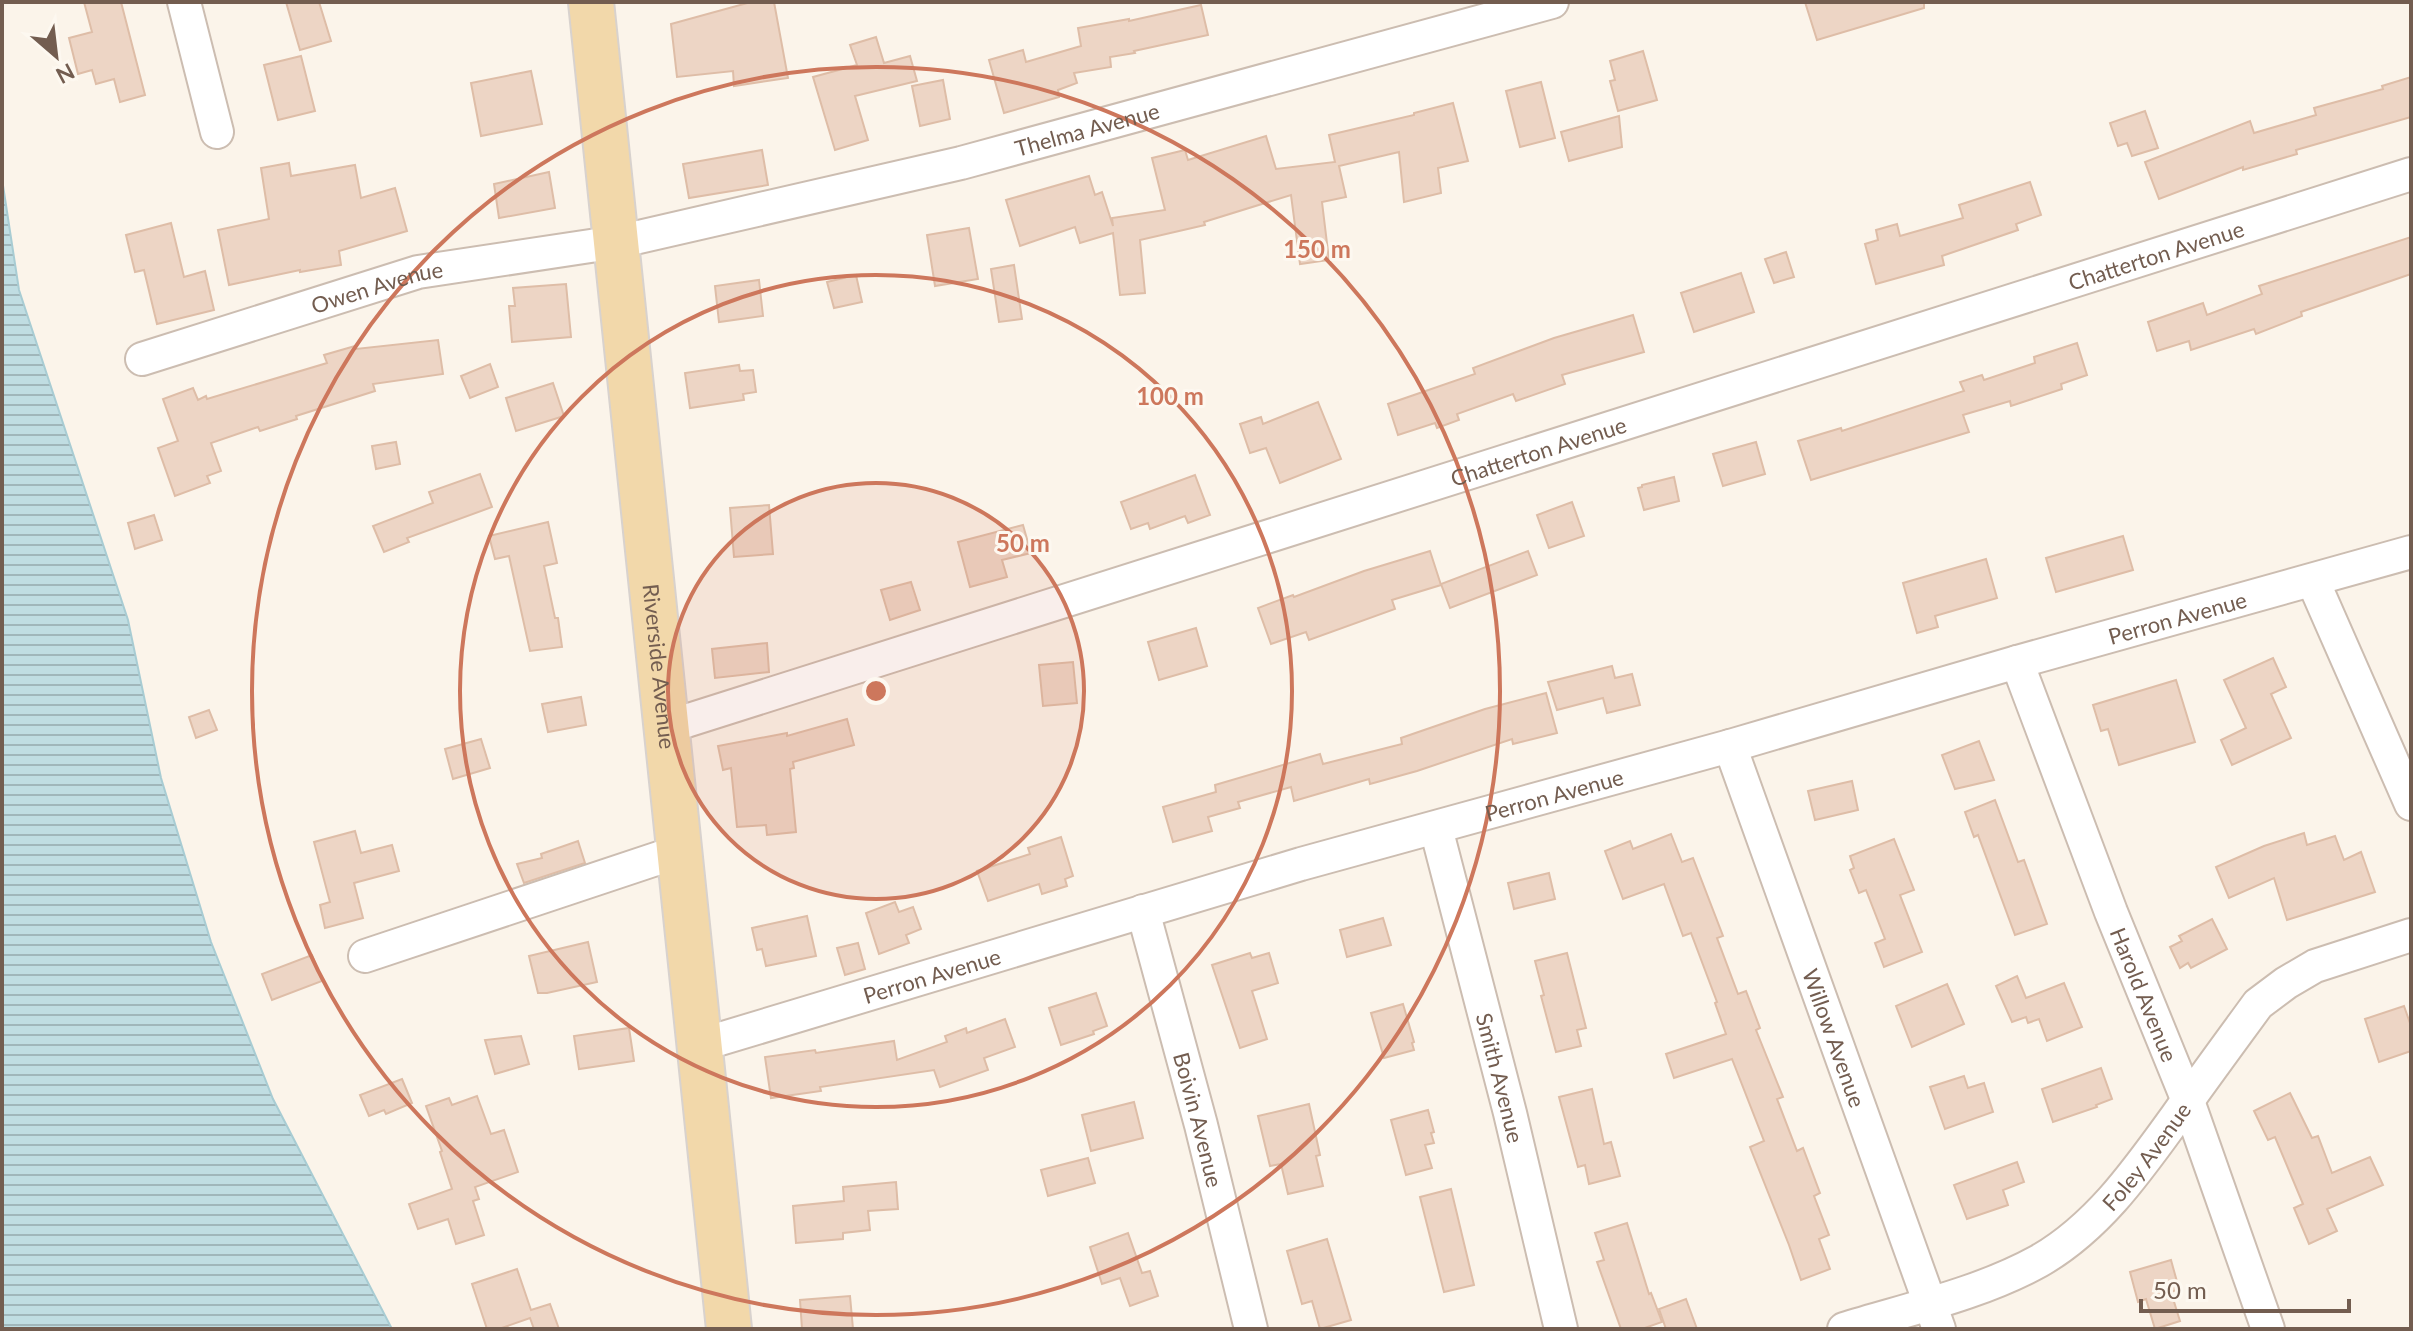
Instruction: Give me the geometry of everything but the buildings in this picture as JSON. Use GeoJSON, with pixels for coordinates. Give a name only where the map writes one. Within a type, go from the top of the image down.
{"type":"FeatureCollection","features":[{"type":"Feature","properties":{"kind":"main road","name":"Riverside Avenue"},"geometry":{"type":"LineString","coordinates":[[591,2],[729,1329]]}},
{"type":"Feature","properties":{"kind":"street"},"geometry":{"type":"LineString","coordinates":[[184,2],[217,132]]}},
{"type":"Feature","properties":{"kind":"street","name":"Thelma Avenue"},"geometry":{"type":"LineString","coordinates":[[617,242],[961,163],[1552,2]]}},
{"type":"Feature","properties":{"kind":"street","name":"Chatterton Avenue"},"geometry":{"type":"LineString","coordinates":[[667,727],[2411,174]]}},
{"type":"Feature","properties":{"kind":"street","name":"Owen Avenue"},"geometry":{"type":"LineString","coordinates":[[142,359],[418,272],[617,242]]}},
{"type":"Feature","properties":{"kind":"street","name":"Perron Avenue"},"geometry":{"type":"LineString","coordinates":[[700,1045],[1301,864],[1730,746],[2411,552]]}},
{"type":"Feature","properties":{"kind":"street"},"geometry":{"type":"LineString","coordinates":[[2313,581],[2411,804]]}},
{"type":"Feature","properties":{"kind":"street","name":"Harold Avenue"},"geometry":{"type":"LineString","coordinates":[[2017,662],[2111,912],[2188,1101],[2268,1329]]}},
{"type":"Feature","properties":{"kind":"street","name":"Willow Avenue"},"geometry":{"type":"LineString","coordinates":[[1730,746],[1934,1316]]}},
{"type":"Feature","properties":{"kind":"street","name":"Smith Avenue"},"geometry":{"type":"LineString","coordinates":[[1436,828],[1510,1113],[1561,1329]]}},
{"type":"Feature","properties":{"kind":"street"},"geometry":{"type":"LineString","coordinates":[[365,956],[680,851]]}},
{"type":"Feature","properties":{"kind":"street","name":"Boivin Avenue"},"geometry":{"type":"LineString","coordinates":[[1143,911],[1197,1110],[1251,1329]]}},
{"type":"Feature","properties":{"kind":"street","name":"Foley Avenue"},"geometry":{"type":"LineString","coordinates":[[1844,1329],[1934,1316],[2040,1260],[2097,1216],[2123,1187],[2258,1004],[2315,966],[2411,935]]}},
{"type":"Feature","properties":{"kind":"water"},"geometry":{"type":"Polygon","coordinates":[[[2,179],[19,290],[128,620],[161,778],[211,942],[273,1099],[392,1329],[2,1329],[2,179]]]}}]}
